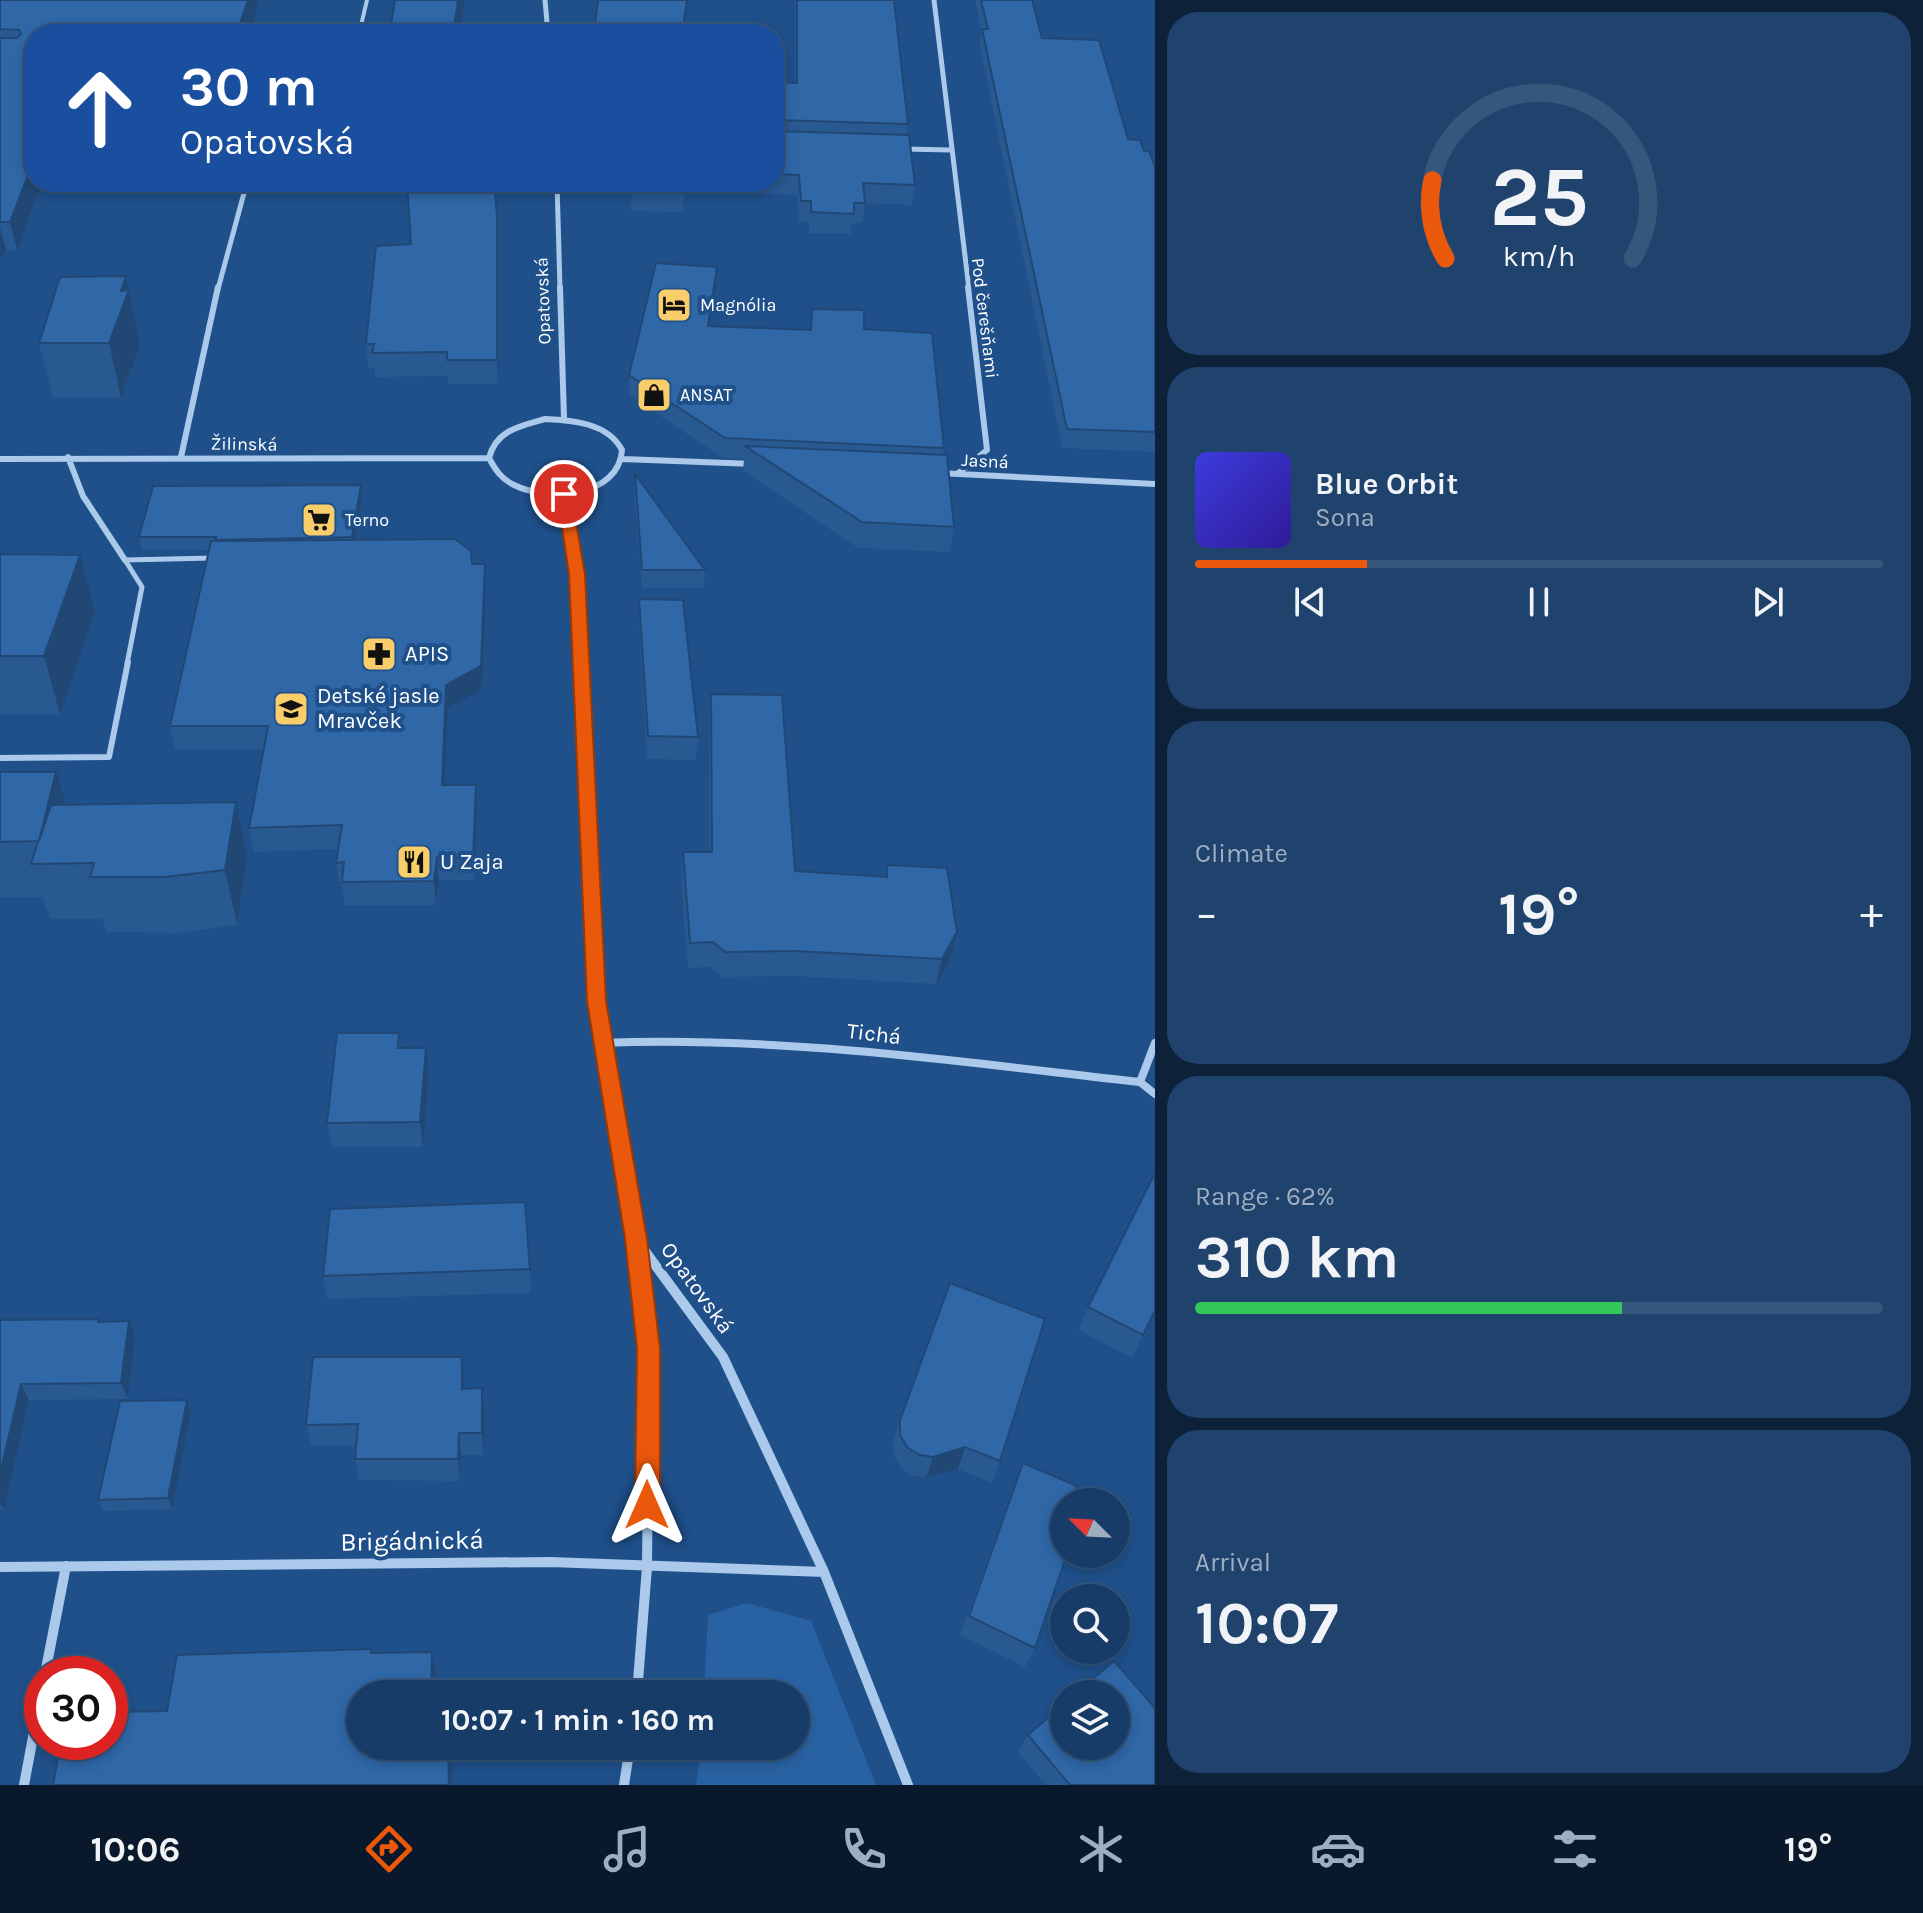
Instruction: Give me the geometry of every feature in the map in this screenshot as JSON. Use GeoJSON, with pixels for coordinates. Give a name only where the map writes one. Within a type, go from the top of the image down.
{"type":"FeatureCollection","features":[{"type":"Feature","properties":{"kind":"street"},"geometry":{"type":"LineString","coordinates":[[545,0],[547,24]]}},
{"type":"Feature","properties":{"kind":"street","name":"Pod čerešňami"},"geometry":{"type":"LineString","coordinates":[[934,0],[987,441],[987,450],[977,461],[956,474]]}},
{"type":"Feature","properties":{"kind":"street"},"geometry":{"type":"LineString","coordinates":[[892,148],[951,150]]}},
{"type":"Feature","properties":{"kind":"street"},"geometry":{"type":"LineString","coordinates":[[181,457],[216,295],[244,192]]}},
{"type":"Feature","properties":{"kind":"street","name":"Opatovská"},"geometry":{"type":"LineString","coordinates":[[557,192],[564,419]]}},
{"type":"Feature","properties":{"kind":"street"},"geometry":{"type":"LineString","coordinates":[[545,419],[564,419],[600,428],[613,437],[620,447],[622,459],[617,471],[604,482],[564,494],[520,489],[503,481],[491,470],[488,458],[490,447],[498,437],[511,428],[545,419]]}},
{"type":"Feature","properties":{"kind":"street"},"geometry":{"type":"LineString","coordinates":[[68,457],[83,496],[125,560]]}},
{"type":"Feature","properties":{"kind":"street","name":"Žilinská"},"geometry":{"type":"LineString","coordinates":[[0,459],[488,458]]}},
{"type":"Feature","properties":{"kind":"street"},"geometry":{"type":"LineString","coordinates":[[622,459],[756,464]]}},
{"type":"Feature","properties":{"kind":"street","name":"Jasná"},"geometry":{"type":"LineString","coordinates":[[925,473],[1155,484]]}},
{"type":"Feature","properties":{"kind":"street","name":"Opatovská"},"geometry":{"type":"LineString","coordinates":[[564,494],[577,574],[597,1001],[636,1239],[723,1357],[824,1572],[908,1785]]}},
{"type":"Feature","properties":{"kind":"street","name":"Tichá"},"geometry":{"type":"LineString","coordinates":[[602,1043],[739,1040],[842,1048],[1140,1082]]}},
{"type":"Feature","properties":{"kind":"street"},"geometry":{"type":"LineString","coordinates":[[1155,1043],[1140,1082],[1155,1094]]}},
{"type":"Feature","properties":{"kind":"street"},"geometry":{"type":"LineString","coordinates":[[636,1239],[649,1349],[647,1567],[638,1680]]}},
{"type":"Feature","properties":{"kind":"street","name":"Brigádnická"},"geometry":{"type":"LineString","coordinates":[[0,1567],[550,1562],[824,1572]]}},
{"type":"Feature","properties":{"kind":"street"},"geometry":{"type":"LineString","coordinates":[[48,1656],[66,1566]]}},
{"type":"Feature","properties":{"kind":"street"},"geometry":{"type":"LineString","coordinates":[[24,1785],[29,1760]]}},
{"type":"Feature","properties":{"kind":"street"},"geometry":{"type":"LineString","coordinates":[[624,1785],[628,1760]]}},
{"type":"Feature","properties":{"kind":"lane"},"geometry":{"type":"LineString","coordinates":[[361,24],[367,0]]}},
{"type":"Feature","properties":{"kind":"lane"},"geometry":{"type":"LineString","coordinates":[[125,560],[217,558]]}},
{"type":"Feature","properties":{"kind":"lane"},"geometry":{"type":"LineString","coordinates":[[0,758],[109,757],[142,587],[125,560]]}},
{"type":"Feature","properties":{"kind":"shaded area"},"geometry":{"type":"Polygon","coordinates":[[[747,1603],[811,1621],[876,1785],[696,1785],[700,1760],[810,1760],[810,1680],[705,1680],[708,1615],[747,1603]]]}},
{"type":"Feature","properties":{"kind":"building"},"geometry":{"type":"Polygon","coordinates":[[[0,0],[248,0],[240,24],[24,24],[24,185],[10,222],[0,222],[0,38],[17,38],[21,34],[19,30],[0,29],[0,0]]]}},
{"type":"Feature","properties":{"kind":"building"},"geometry":{"type":"Polygon","coordinates":[[[395,0],[458,0],[454,24],[391,24],[395,0]]]}},
{"type":"Feature","properties":{"kind":"building"},"geometry":{"type":"Polygon","coordinates":[[[598,0],[687,0],[683,24],[595,24],[598,0]]]}},
{"type":"Feature","properties":{"kind":"building"},"geometry":{"type":"Polygon","coordinates":[[[797,0],[894,0],[908,124],[784,120],[784,82],[797,83],[797,0]]]}},
{"type":"Feature","properties":{"kind":"building"},"geometry":{"type":"Polygon","coordinates":[[[981,0],[1032,0],[1042,38],[1099,40],[1128,139],[1140,140],[1144,151],[1149,151],[1155,167],[1155,432],[1067,429],[982,29],[988,29],[981,0]]]}},
{"type":"Feature","properties":{"kind":"building"},"geometry":{"type":"Polygon","coordinates":[[[784,131],[909,135],[915,185],[863,183],[865,203],[854,203],[854,214],[811,212],[811,201],[801,201],[799,175],[784,174],[784,131]]]}},
{"type":"Feature","properties":{"kind":"building"},"geometry":{"type":"Polygon","coordinates":[[[408,192],[495,192],[497,360],[447,360],[447,352],[372,353],[374,344],[366,344],[376,246],[411,244],[408,192]]]}},
{"type":"Feature","properties":{"kind":"building"},"geometry":{"type":"Polygon","coordinates":[[[656,263],[717,267],[708,326],[811,330],[812,309],[864,310],[864,329],[932,333],[944,448],[725,438],[629,375],[656,263]]]}},
{"type":"Feature","properties":{"kind":"building"},"geometry":{"type":"Polygon","coordinates":[[[126,276],[121,291],[129,290],[109,343],[39,343],[60,277],[126,276]]]}},
{"type":"Feature","properties":{"kind":"building"},"geometry":{"type":"Polygon","coordinates":[[[745,446],[947,455],[954,527],[862,522],[745,446]]]}},
{"type":"Feature","properties":{"kind":"building"},"geometry":{"type":"Polygon","coordinates":[[[635,474],[705,570],[642,570],[635,474]]]}},
{"type":"Feature","properties":{"kind":"building"},"geometry":{"type":"Polygon","coordinates":[[[361,485],[352,537],[215,540],[216,537],[139,537],[153,486],[361,485]]]}},
{"type":"Feature","properties":{"kind":"building"},"geometry":{"type":"Polygon","coordinates":[[[455,539],[471,551],[472,564],[485,564],[481,666],[446,685],[442,785],[476,785],[473,857],[437,857],[434,881],[342,882],[344,862],[336,863],[342,825],[249,828],[268,726],[170,726],[211,541],[455,539]]]}},
{"type":"Feature","properties":{"kind":"building"},"geometry":{"type":"Polygon","coordinates":[[[0,554],[80,555],[44,656],[0,656],[0,554]]]}},
{"type":"Feature","properties":{"kind":"building"},"geometry":{"type":"Polygon","coordinates":[[[639,599],[683,600],[698,737],[648,736],[639,599]]]}},
{"type":"Feature","properties":{"kind":"building"},"geometry":{"type":"Polygon","coordinates":[[[711,694],[782,695],[795,871],[887,877],[887,865],[947,868],[957,932],[942,959],[796,951],[725,952],[713,942],[690,943],[683,852],[712,852],[711,694]]]}},
{"type":"Feature","properties":{"kind":"building"},"geometry":{"type":"Polygon","coordinates":[[[0,772],[56,772],[39,841],[51,805],[236,802],[225,870],[164,877],[90,877],[94,863],[31,864],[38,841],[0,842],[0,772]]]}},
{"type":"Feature","properties":{"kind":"building"},"geometry":{"type":"Polygon","coordinates":[[[337,1033],[399,1033],[398,1048],[426,1048],[420,1122],[327,1123],[337,1033]]]}},
{"type":"Feature","properties":{"kind":"building"},"geometry":{"type":"Polygon","coordinates":[[[1155,1173],[1155,1311],[1143,1335],[1088,1307],[1155,1173]]]}},
{"type":"Feature","properties":{"kind":"building"},"geometry":{"type":"Polygon","coordinates":[[[525,1202],[530,1269],[323,1276],[330,1209],[525,1202]]]}},
{"type":"Feature","properties":{"kind":"building"},"geometry":{"type":"Polygon","coordinates":[[[950,1283],[1045,1319],[1000,1461],[965,1447],[933,1457],[920,1455],[908,1448],[900,1435],[900,1420],[950,1283]]]}},
{"type":"Feature","properties":{"kind":"building"},"geometry":{"type":"Polygon","coordinates":[[[99,1319],[98,1322],[129,1321],[121,1383],[21,1384],[0,1474],[0,1320],[99,1319]]]}},
{"type":"Feature","properties":{"kind":"building"},"geometry":{"type":"Polygon","coordinates":[[[313,1357],[462,1357],[462,1389],[482,1388],[482,1433],[459,1433],[458,1459],[355,1459],[358,1424],[306,1425],[313,1357]]]}},
{"type":"Feature","properties":{"kind":"building"},"geometry":{"type":"Polygon","coordinates":[[[187,1400],[168,1498],[98,1500],[120,1401],[187,1400]]]}},
{"type":"Feature","properties":{"kind":"building"},"geometry":{"type":"Polygon","coordinates":[[[1023,1463],[1077,1486],[1050,1488],[1050,1568],[1062,1568],[1057,1584],[1050,1584],[1050,1604],[1035,1648],[969,1616],[1023,1463]]]}},
{"type":"Feature","properties":{"kind":"building"},"geometry":{"type":"Polygon","coordinates":[[[371,1649],[371,1653],[432,1652],[431,1680],[346,1680],[346,1760],[448,1760],[449,1785],[53,1785],[58,1760],[128,1760],[128,1712],[167,1711],[177,1655],[371,1649]]]}},
{"type":"Feature","properties":{"kind":"building"},"geometry":{"type":"Polygon","coordinates":[[[1110,1664],[1117,1664],[1155,1708],[1155,1785],[1070,1785],[1028,1735],[1050,1716],[1050,1760],[1130,1760],[1130,1680],[1092,1680],[1110,1664]]]}},
{"type":"Feature","properties":{"kind":"place","name":"Magnólia"},"geometry":{"type":"Point","coordinates":[674,305]}},
{"type":"Feature","properties":{"kind":"place","name":"ANSAT"},"geometry":{"type":"Point","coordinates":[654,395]}},
{"type":"Feature","properties":{"kind":"place","name":"Terno"},"geometry":{"type":"Point","coordinates":[319,520]}},
{"type":"Feature","properties":{"kind":"place","name":"APIS"},"geometry":{"type":"Point","coordinates":[379,654]}},
{"type":"Feature","properties":{"kind":"place","name":"Detské jasle Mravček"},"geometry":{"type":"Point","coordinates":[291,709]}},
{"type":"Feature","properties":{"kind":"place","name":"U Zaja"},"geometry":{"type":"Point","coordinates":[414,862]}},
{"type":"Feature","properties":{"kind":"route"},"geometry":{"type":"LineString","coordinates":[[564,494],[577,574],[597,1001],[636,1239],[649,1349],[647,1505]]}}]}
